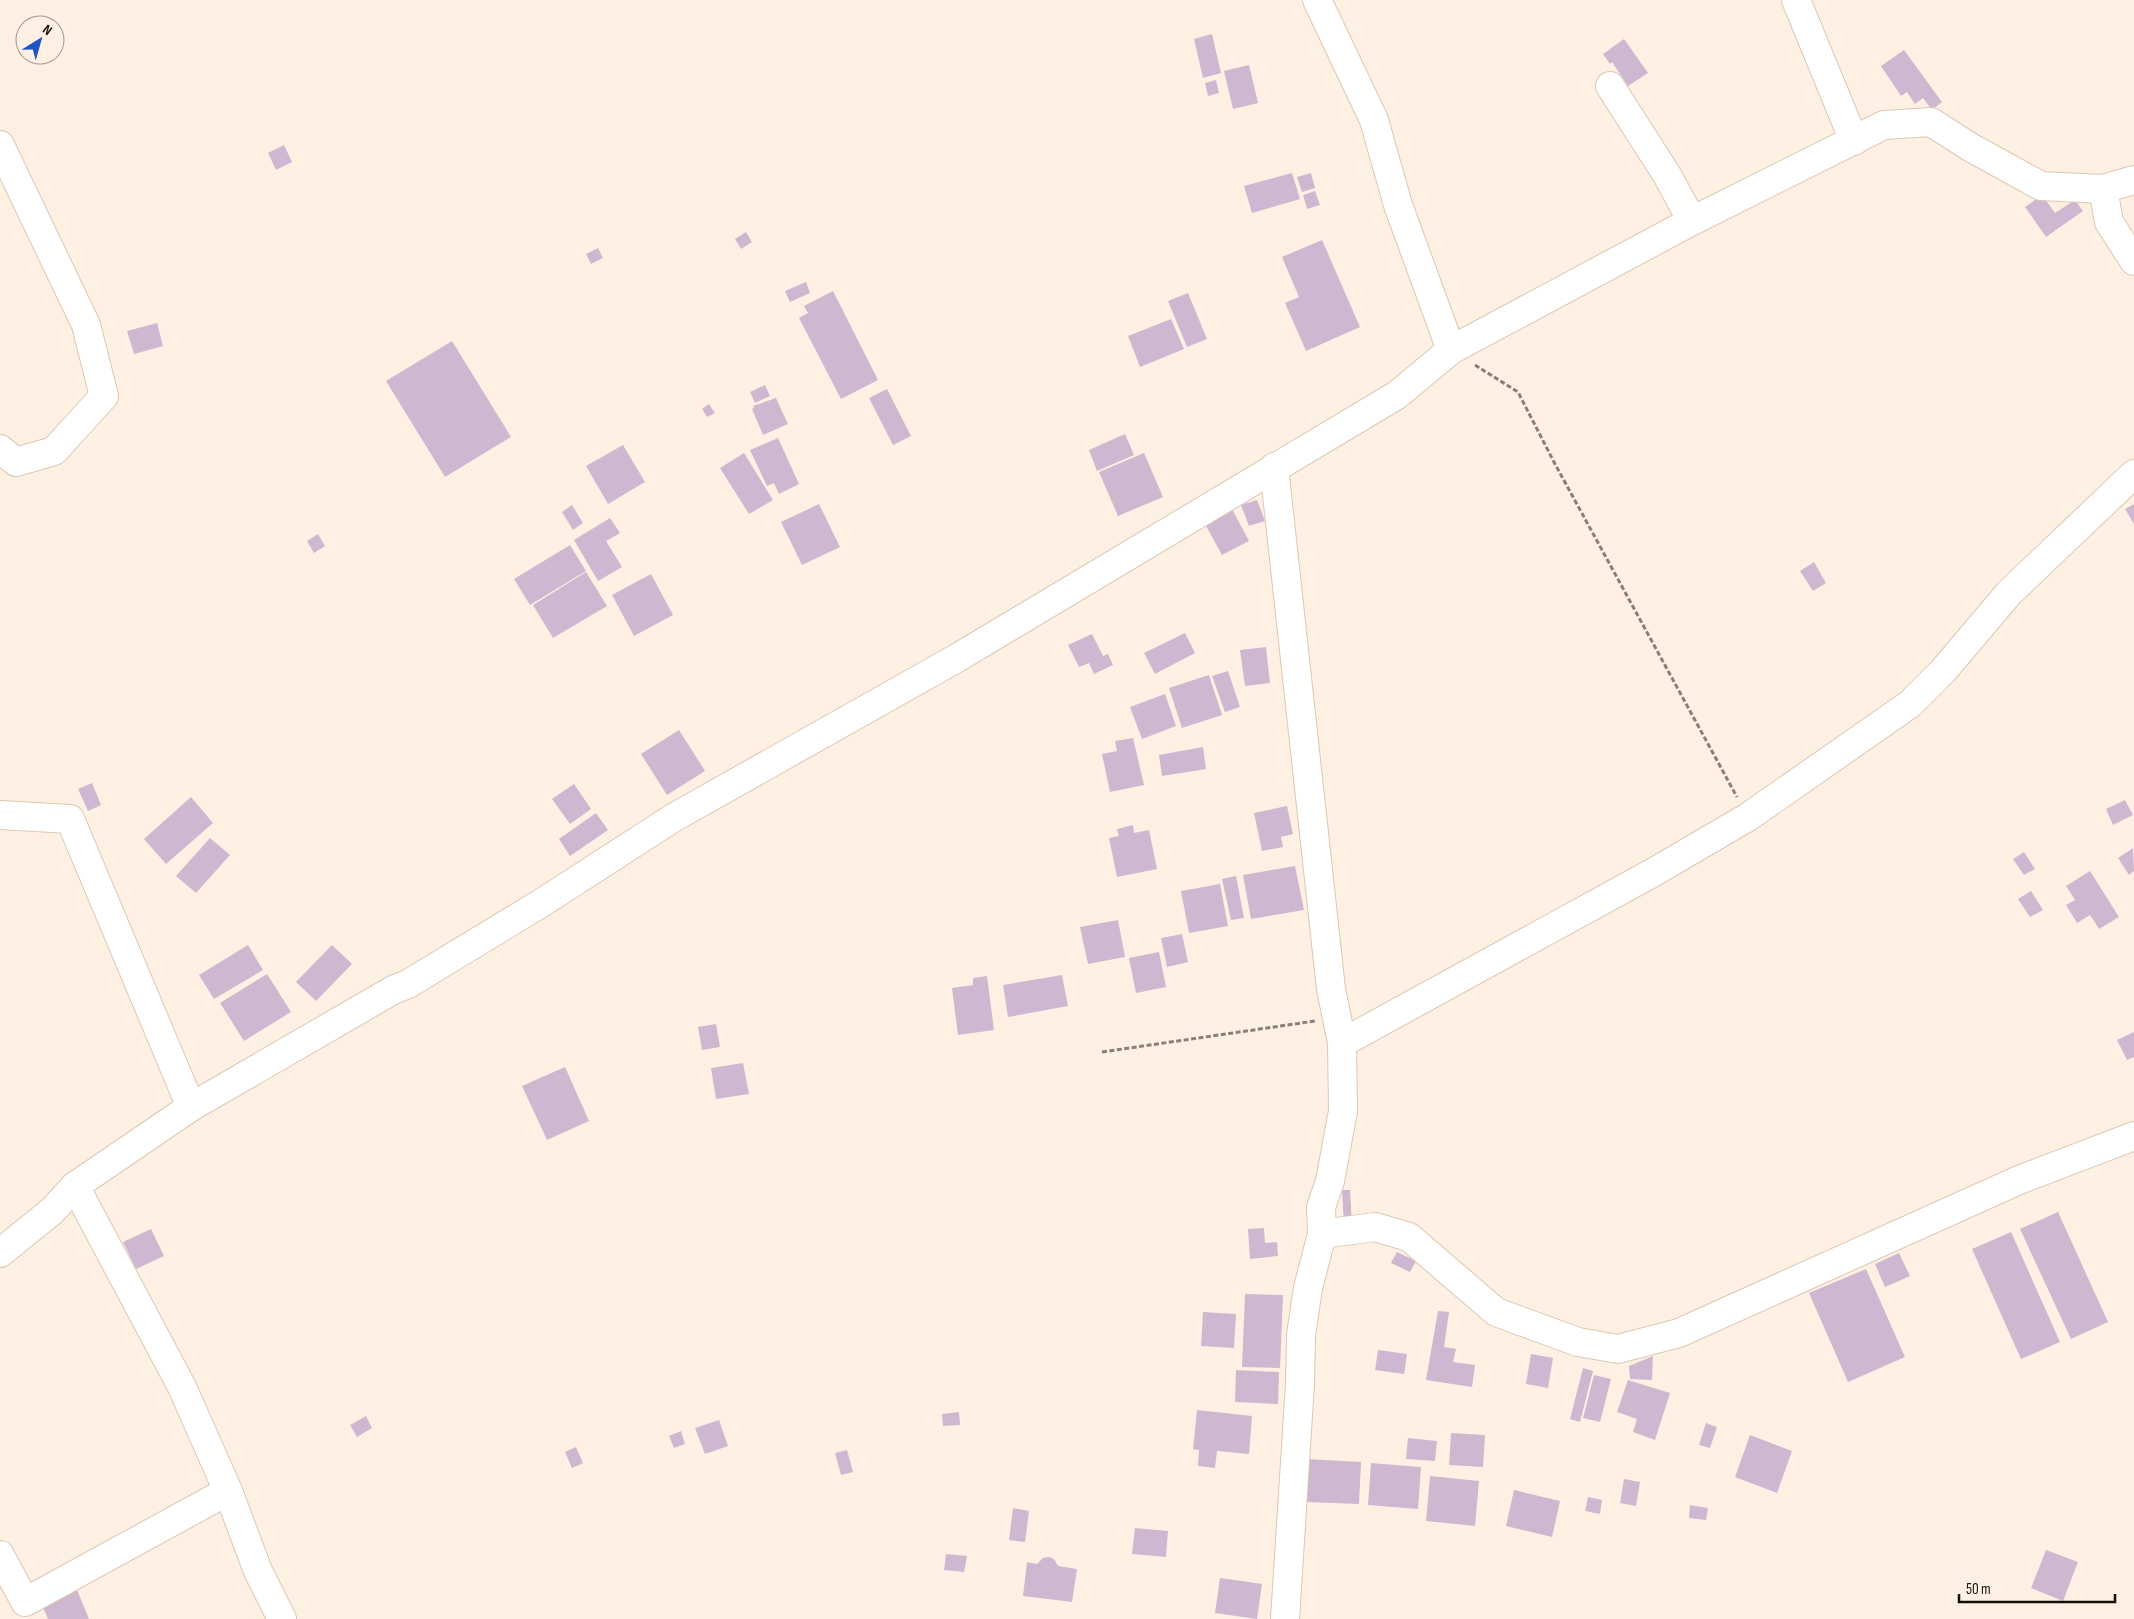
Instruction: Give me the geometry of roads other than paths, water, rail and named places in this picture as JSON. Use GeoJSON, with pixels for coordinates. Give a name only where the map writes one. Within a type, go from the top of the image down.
{"type":"FeatureCollection","features":[{"type":"Feature","properties":{"kind":"street"},"geometry":{"type":"LineString","coordinates":[[1317,0],[1374,120],[1398,205],[1451,350]]}},
{"type":"Feature","properties":{"kind":"street"},"geometry":{"type":"LineString","coordinates":[[1796,0],[1854,141]]}},
{"type":"Feature","properties":{"kind":"street"},"geometry":{"type":"LineString","coordinates":[[1610,86],[1667,175],[1692,221]]}},
{"type":"Feature","properties":{"kind":"street"},"geometry":{"type":"LineString","coordinates":[[0,1253],[52,1211],[75,1186],[191,1107],[393,990],[408,984],[543,902],[673,818],[957,658],[1105,570],[1396,395],[1451,350],[1692,221],[1884,125],[1931,122],[1970,147],[2041,186],[2103,189],[2134,180]]}},
{"type":"Feature","properties":{"kind":"street"},"geometry":{"type":"LineString","coordinates":[[0,145],[86,325],[104,396],[54,451],[16,462],[0,449]]}},
{"type":"Feature","properties":{"kind":"street"},"geometry":{"type":"LineString","coordinates":[[2103,189],[2109,222],[2134,261]]}},
{"type":"Feature","properties":{"kind":"street"},"geometry":{"type":"LineString","coordinates":[[1274,467],[1331,989],[1342,1043],[1343,1111],[1330,1181],[1321,1207],[1322,1234],[1308,1288],[1301,1335],[1285,1619]]}},
{"type":"Feature","properties":{"kind":"street"},"geometry":{"type":"LineString","coordinates":[[1342,1043],[1654,872],[1748,817],[1910,704],[1943,671],[2008,594],[2134,474]]}},
{"type":"Feature","properties":{"kind":"street"},"geometry":{"type":"LineString","coordinates":[[0,815],[70,819],[191,1107]]}},
{"type":"Feature","properties":{"kind":"street"},"geometry":{"type":"LineString","coordinates":[[1322,1234],[1374,1227],[1409,1237],[1496,1312],[1578,1342],[1618,1349],[1679,1333],[2019,1180],[2134,1136]]}},
{"type":"Feature","properties":{"kind":"street"},"geometry":{"type":"LineString","coordinates":[[75,1186],[182,1387],[228,1491],[258,1571],[282,1619]]}},
{"type":"Feature","properties":{"kind":"street"},"geometry":{"type":"LineString","coordinates":[[0,1555],[25,1602],[228,1491]]}}]}
